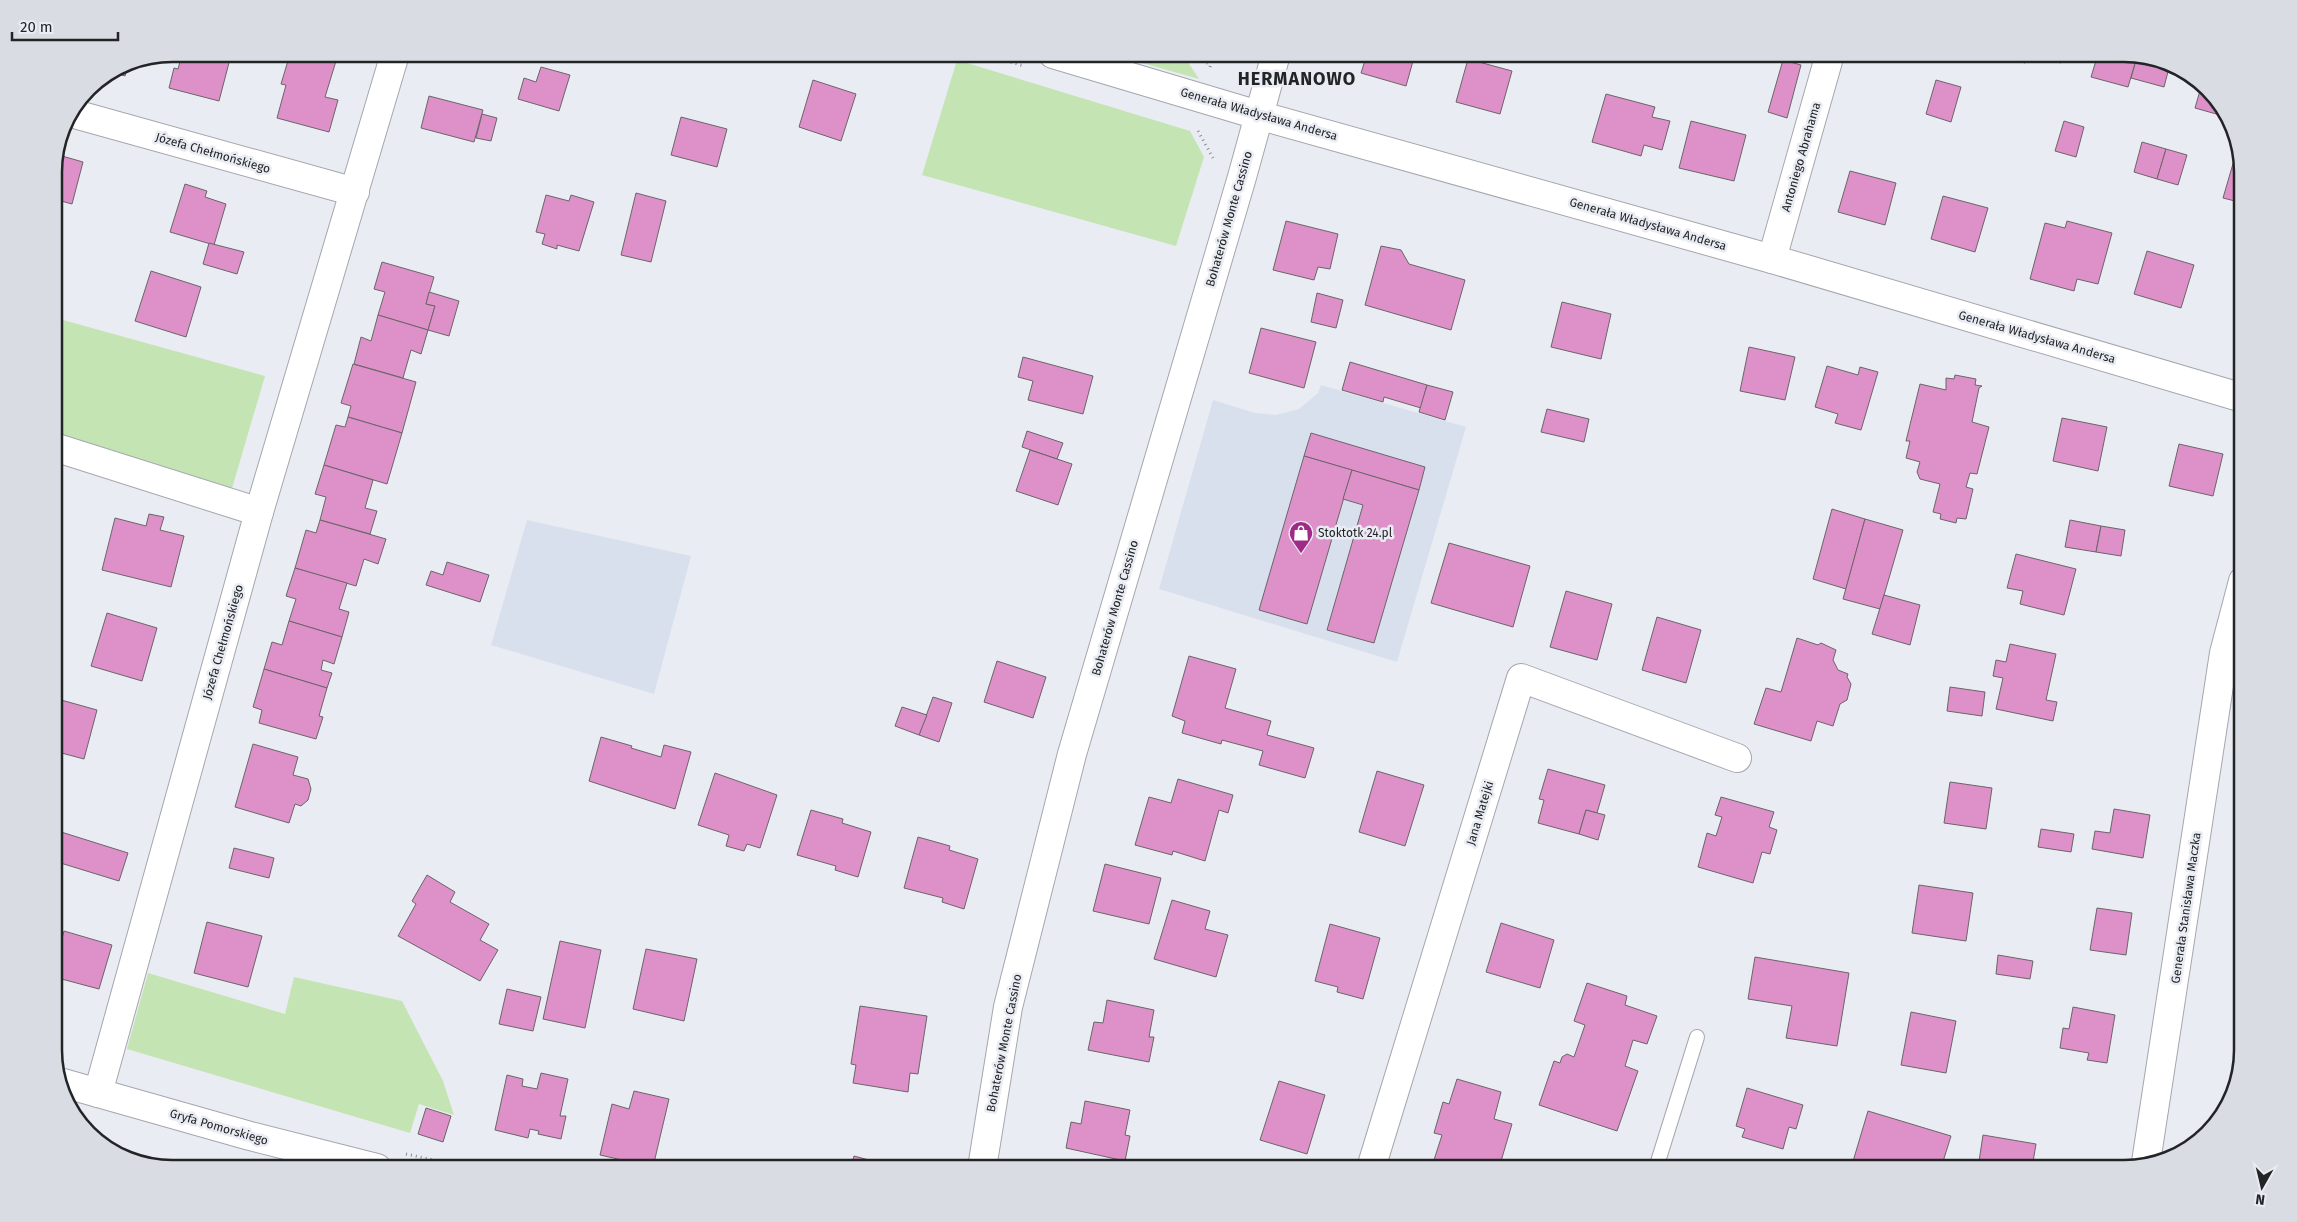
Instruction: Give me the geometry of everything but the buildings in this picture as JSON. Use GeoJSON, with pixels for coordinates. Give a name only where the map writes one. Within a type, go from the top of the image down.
{"type":"FeatureCollection","features":[{"type":"Feature","properties":{"kind":"street","name":"Józefa Chełmońskiego"},"geometry":{"type":"LineString","coordinates":[[98,1093],[259,512],[394,62]]}},
{"type":"Feature","properties":{"kind":"street","name":"Generała Władysława Andersa"},"geometry":{"type":"LineString","coordinates":[[1080,62],[1258,115],[1772,259],[2234,395]]}},
{"type":"Feature","properties":{"kind":"street","name":"Bohaterów Monte Cassino"},"geometry":{"type":"LineString","coordinates":[[983,1160],[1008,1007],[1072,754],[1240,187],[1274,62]]}},
{"type":"Feature","properties":{"kind":"street","name":"Antoniego Abrahama"},"geometry":{"type":"LineString","coordinates":[[1772,259],[1828,62]]}},
{"type":"Feature","properties":{"kind":"street","name":"Józefa Chełmońskiego"},"geometry":{"type":"LineString","coordinates":[[79,115],[356,192]]}},
{"type":"Feature","properties":{"kind":"street"},"geometry":{"type":"LineString","coordinates":[[63,451],[259,512]]}},
{"type":"Feature","properties":{"kind":"street","name":"Generała Stanisława Maczka"},"geometry":{"type":"LineString","coordinates":[[2147,1157],[2233,658]]}},
{"type":"Feature","properties":{"kind":"street","name":"Jana Matejki"},"geometry":{"type":"LineString","coordinates":[[1373,1160],[1521,678],[1737,758]]}},
{"type":"Feature","properties":{"kind":"street","name":"Gryfa Pomorskiego"},"geometry":{"type":"LineString","coordinates":[[68,1084],[250,1136],[344,1160]]}},
{"type":"Feature","properties":{"kind":"lane"},"geometry":{"type":"LineString","coordinates":[[1659,1160],[1697,1037]]}},
{"type":"Feature","properties":{"kind":"path"},"geometry":{"type":"LineString","coordinates":[[1204,62],[1211,64]]}},
{"type":"Feature","properties":{"kind":"shaded area"},"geometry":{"type":"Polygon","coordinates":[[[1321,385],[1466,427],[1397,662],[1159,589],[1213,400],[1255,413],[1276,415],[1299,409],[1318,393],[1321,385]]]}},
{"type":"Feature","properties":{"kind":"shaded area"},"geometry":{"type":"Polygon","coordinates":[[[527,520],[691,556],[654,694],[491,645],[527,520]]]}},
{"type":"Feature","properties":{"kind":"green space"},"geometry":{"type":"Polygon","coordinates":[[[956,62],[964,62],[1190,131],[1204,157],[1176,246],[922,175],[956,62]]]}},
{"type":"Feature","properties":{"kind":"green space"},"geometry":{"type":"Polygon","coordinates":[[[1139,62],[1188,62],[1199,79],[1139,62]]]}},
{"type":"Feature","properties":{"kind":"green space"},"geometry":{"type":"Polygon","coordinates":[[[63,320],[265,376],[230,495],[63,447],[63,320]]]}},
{"type":"Feature","properties":{"kind":"green space"},"geometry":{"type":"Polygon","coordinates":[[[148,973],[285,1014],[294,977],[402,1001],[443,1081],[454,1115],[419,1104],[410,1133],[127,1049],[148,973]]]}},
{"type":"Feature","properties":{"kind":"place","name":"Stoktotk 24.pl"},"geometry":{"type":"Point","coordinates":[1301,554]}},
{"type":"Feature","properties":{"kind":"district","name":"HERMANOWO"},"geometry":{"type":"Point","coordinates":[1297,79]}}]}
